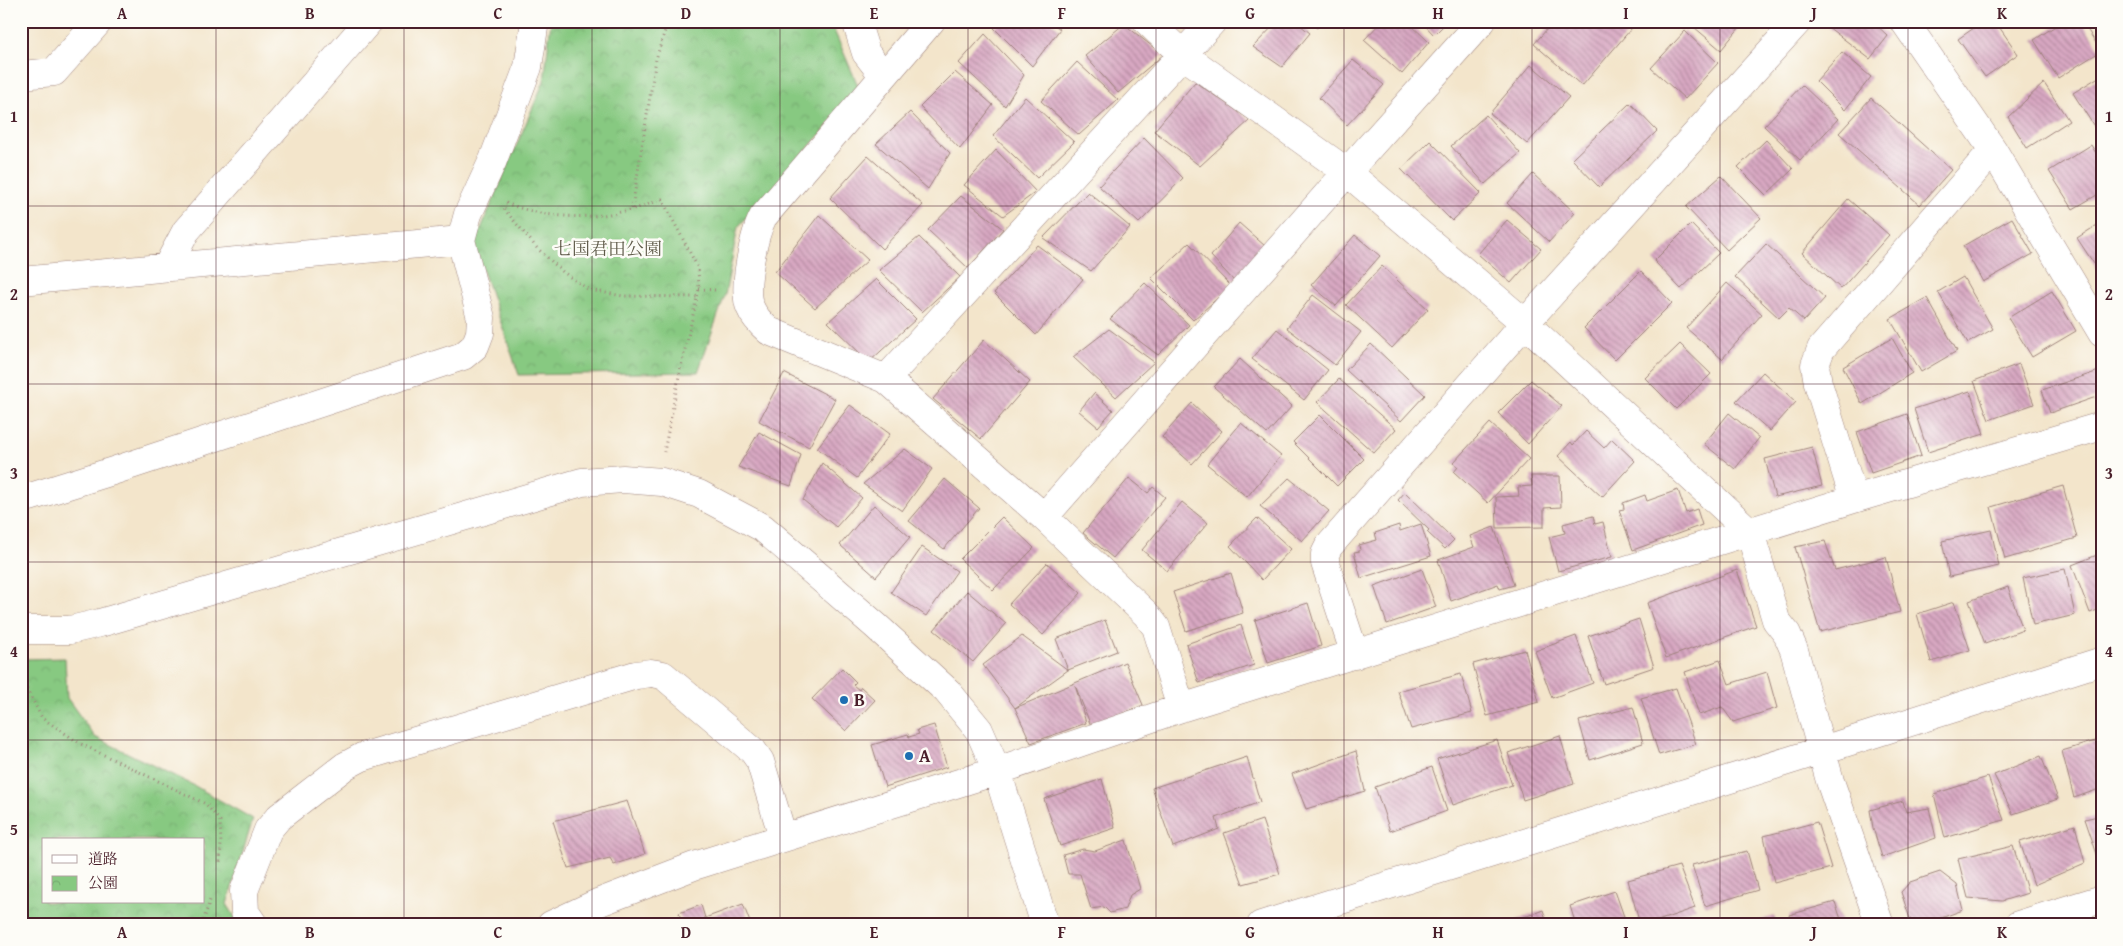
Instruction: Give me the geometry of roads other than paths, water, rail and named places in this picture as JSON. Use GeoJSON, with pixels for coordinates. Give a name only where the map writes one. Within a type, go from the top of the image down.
{"type":"FeatureCollection","features":[{"type":"Feature","properties":{"kind":"street"},"geometry":{"type":"LineString","coordinates":[[21,75],[54,72],[99,21]]}},
{"type":"Feature","properties":{"kind":"street"},"geometry":{"type":"LineString","coordinates":[[168,267],[186,231],[369,21]]}},
{"type":"Feature","properties":{"kind":"street"},"geometry":{"type":"LineString","coordinates":[[21,497],[30,497],[113,471],[463,356],[475,346],[480,333],[481,318],[461,240],[468,214],[487,196],[493,160],[528,67],[535,21]]}},
{"type":"Feature","properties":{"kind":"street"},"geometry":{"type":"LineString","coordinates":[[856,21],[866,53],[883,75]]}},
{"type":"Feature","properties":{"kind":"street"},"geometry":{"type":"LineString","coordinates":[[931,21],[763,216],[756,230],[747,291],[749,306],[756,319],[769,331],[886,379],[1044,517],[1146,614],[1156,627],[1181,708]]}},
{"type":"Feature","properties":{"kind":"street"},"geometry":{"type":"LineString","coordinates":[[1147,21],[1183,55],[1347,172],[1525,323],[1750,532],[1776,620],[1787,634],[1794,650],[1821,751],[1880,925]]}},
{"type":"Feature","properties":{"kind":"street"},"geometry":{"type":"LineString","coordinates":[[886,379],[1213,21]]}},
{"type":"Feature","properties":{"kind":"street"},"geometry":{"type":"LineString","coordinates":[[1044,517],[1482,21]]}},
{"type":"Feature","properties":{"kind":"street"},"geometry":{"type":"LineString","coordinates":[[1355,654],[1325,563],[1325,554],[1329,546],[1525,323],[1798,21]]}},
{"type":"Feature","properties":{"kind":"street"},"geometry":{"type":"LineString","coordinates":[[1904,21],[1993,150],[2102,333]]}},
{"type":"Feature","properties":{"kind":"street"},"geometry":{"type":"LineString","coordinates":[[1854,499],[1818,383],[1815,364],[1821,349],[1993,150]]}},
{"type":"Feature","properties":{"kind":"street"},"geometry":{"type":"LineString","coordinates":[[21,282],[461,240]]}},
{"type":"Feature","properties":{"kind":"street"},"geometry":{"type":"LineString","coordinates":[[551,925],[600,902],[694,866],[997,771],[1181,708],[1854,499],[2102,426]]}},
{"type":"Feature","properties":{"kind":"street"},"geometry":{"type":"LineString","coordinates":[[21,630],[70,630],[100,624],[582,482],[623,479],[662,482],[699,494],[763,528],[947,691],[979,730],[997,771],[1045,925]]}},
{"type":"Feature","properties":{"kind":"street"},"geometry":{"type":"LineString","coordinates":[[1261,925],[1821,751],[2102,661]]}},
{"type":"Feature","properties":{"kind":"street"},"geometry":{"type":"LineString","coordinates":[[254,925],[245,912],[244,891],[268,830],[279,817],[345,766],[362,757],[636,675],[651,673],[663,675],[753,751],[760,761],[783,837]]}},
{"type":"Feature","properties":{"kind":"street"},"geometry":{"type":"LineString","coordinates":[[2018,925],[2102,899]]}},
{"type":"Feature","properties":{"kind":"place","name":"B"},"geometry":{"type":"Point","coordinates":[844,700]}},
{"type":"Feature","properties":{"kind":"place","name":"A"},"geometry":{"type":"Point","coordinates":[909,756]}},
{"type":"Feature","properties":{"kind":"park label","name":"七国君田公園"},"geometry":{"type":"Point","coordinates":[608,249]}}]}
